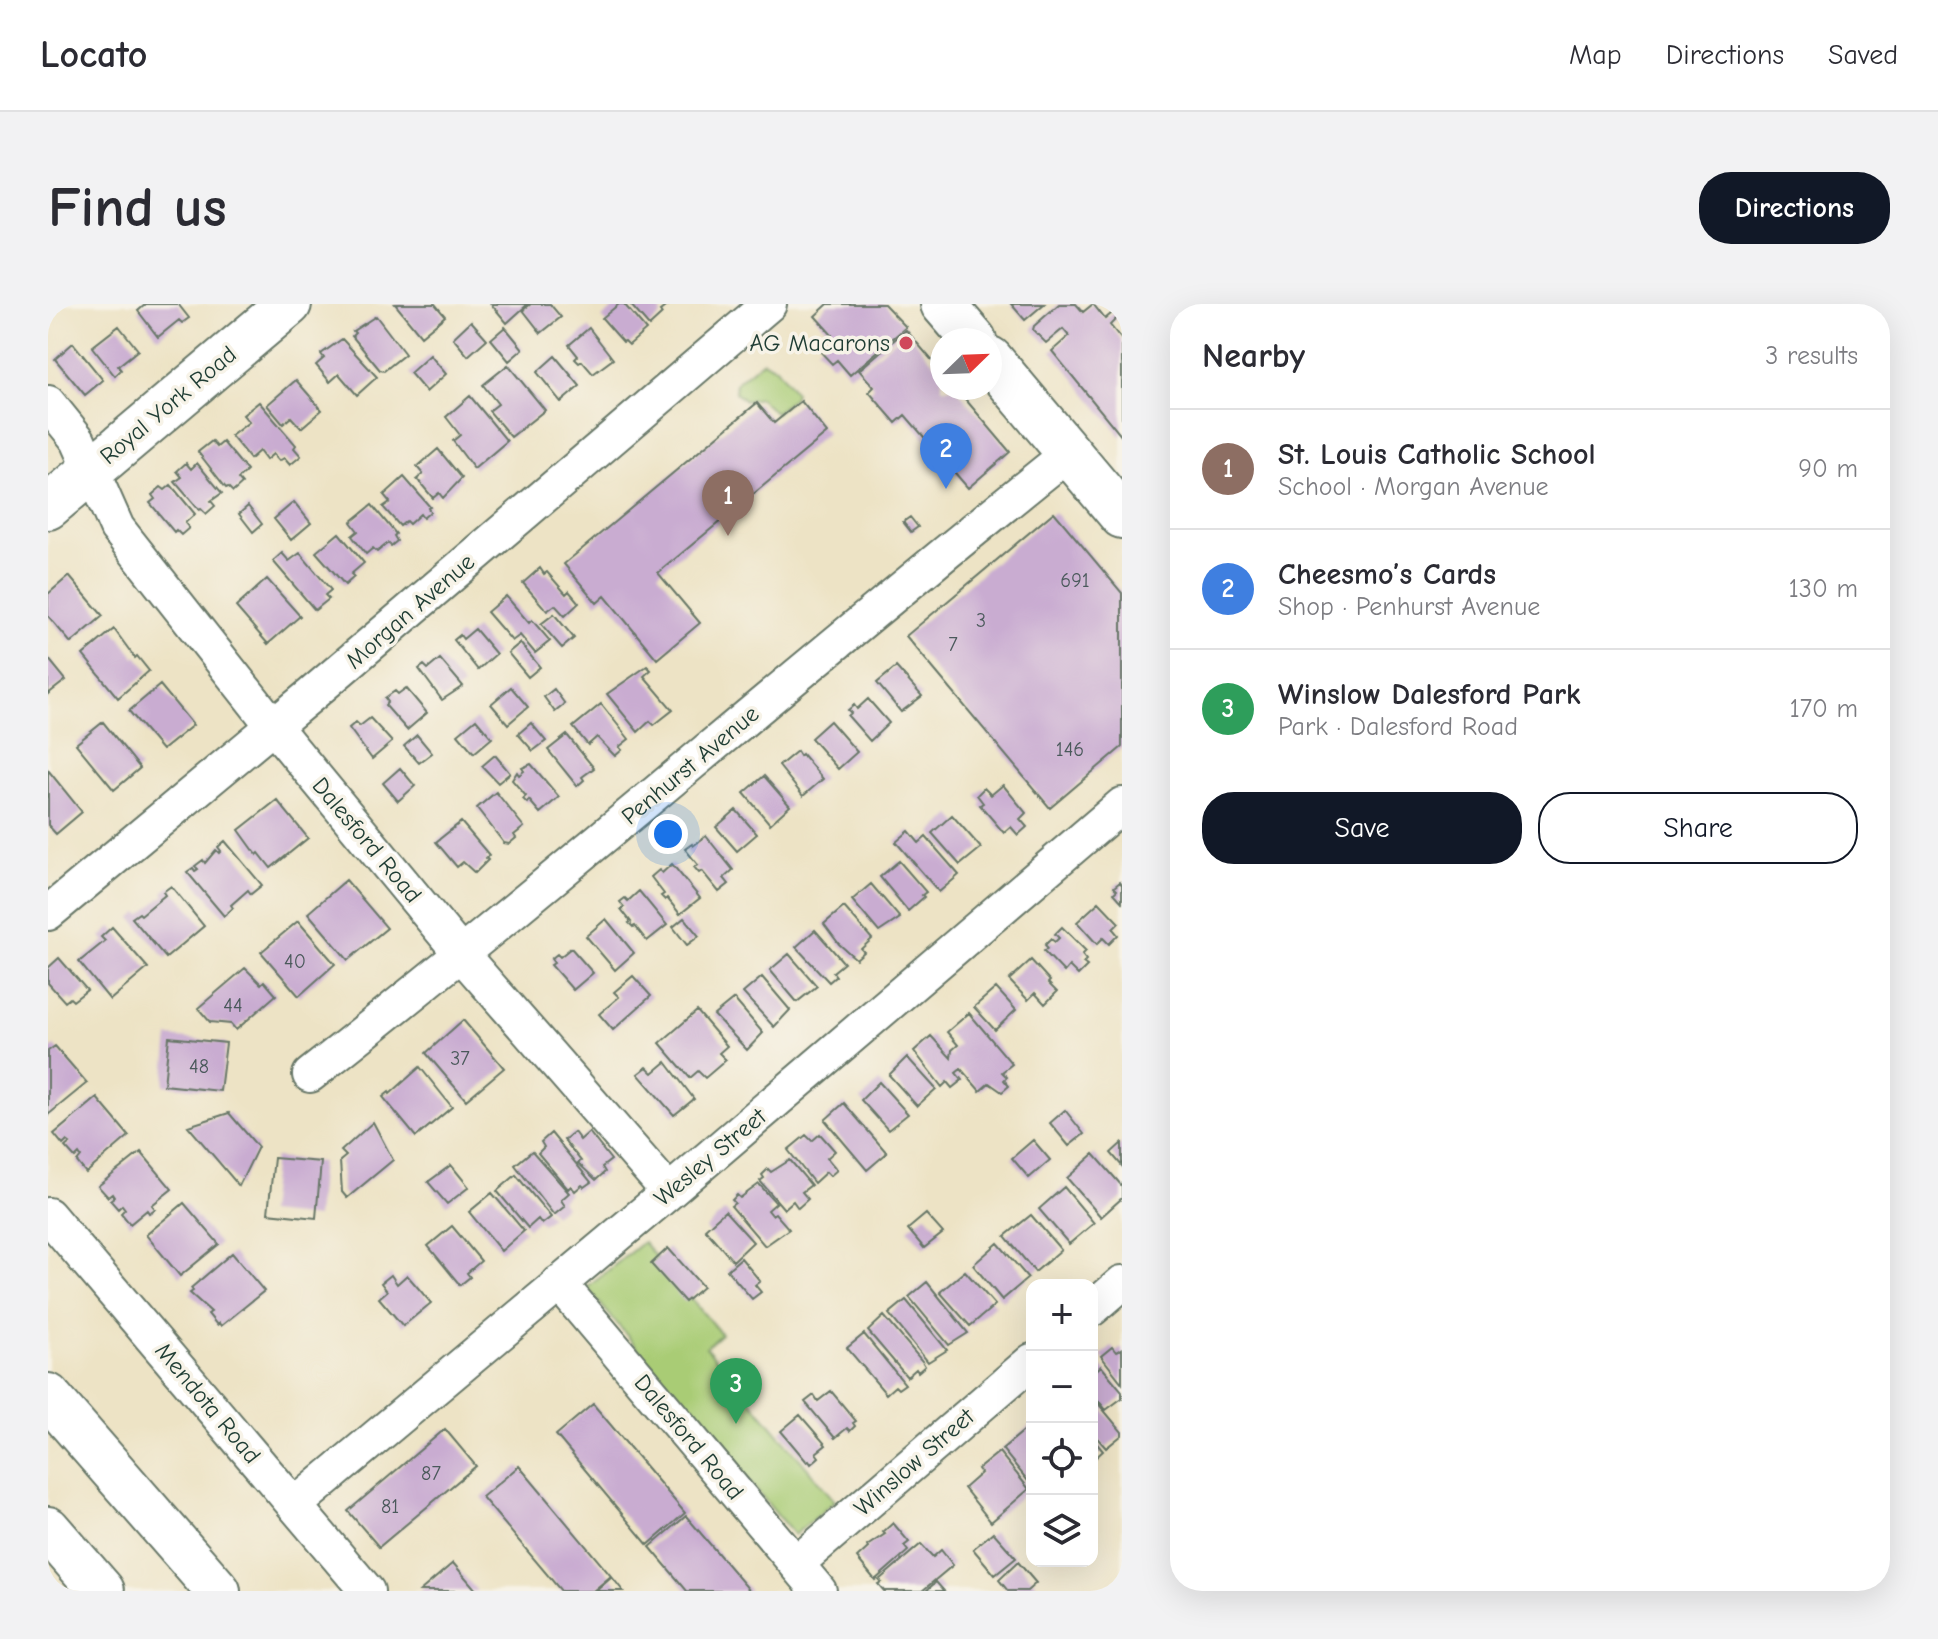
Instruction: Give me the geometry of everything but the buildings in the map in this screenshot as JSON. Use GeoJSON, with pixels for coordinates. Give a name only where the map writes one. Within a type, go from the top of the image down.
{"type":"FeatureCollection","features":[{"type":"Feature","properties":{"kind":"main road","name":"Royal York Road"},"geometry":{"type":"LineString","coordinates":[[48,507],[289,304]]}},
{"type":"Feature","properties":{"kind":"main road"},"geometry":{"type":"LineString","coordinates":[[943,304],[964,328]]}},
{"type":"Feature","properties":{"kind":"main road"},"geometry":{"type":"LineString","coordinates":[[1002,373],[1121,512]]}},
{"type":"Feature","properties":{"kind":"main road"},"geometry":{"type":"LineString","coordinates":[[48,1396],[218,1591]]}},
{"type":"Feature","properties":{"kind":"main road"},"geometry":{"type":"LineString","coordinates":[[48,1529],[102,1591]]}},
{"type":"Feature","properties":{"kind":"street","name":"Morgan Avenue"},"geometry":{"type":"LineString","coordinates":[[48,913],[274,727],[769,304]]}},
{"type":"Feature","properties":{"kind":"street","name":"Dalesford Road"},"geometry":{"type":"LineString","coordinates":[[48,403],[78,440],[117,528],[274,727],[462,955],[669,1192]]}},
{"type":"Feature","properties":{"kind":"street","name":"Penhurst Avenue"},"geometry":{"type":"LineString","coordinates":[[310,1075],[462,955],[960,539],[1069,453]]}},
{"type":"Feature","properties":{"kind":"street","name":"Wesley Street"},"geometry":{"type":"LineString","coordinates":[[295,1505],[669,1192],[1122,805]]}},
{"type":"Feature","properties":{"kind":"street","name":"Mendota Road"},"geometry":{"type":"LineString","coordinates":[[48,1215],[367,1591]]}},
{"type":"Feature","properties":{"kind":"street","name":"Dalesford Road"},"geometry":{"type":"LineString","coordinates":[[559,1283],[819,1591]]}},
{"type":"Feature","properties":{"kind":"street"},"geometry":{"type":"LineString","coordinates":[[1098,1304],[1122,1283]]}},
{"type":"Feature","properties":{"kind":"street","name":"Winslow Street"},"geometry":{"type":"LineString","coordinates":[[796,1564],[1026,1366]]}},
{"type":"Feature","properties":{"kind":"green space"},"geometry":{"type":"Polygon","coordinates":[[[763,361],[776,368],[795,393],[775,413],[759,398],[745,401],[735,392],[736,383],[763,361]]]}},
{"type":"Feature","properties":{"kind":"green space"},"geometry":{"type":"Polygon","coordinates":[[[643,1242],[721,1334],[706,1347],[835,1501],[794,1535],[587,1288],[643,1242]]]}},
{"type":"Feature","properties":{"kind":"place","name":"AG Macarons"},"geometry":{"type":"Point","coordinates":[906,343]}},
{"type":"Feature","properties":{"kind":"place","name":"Cheesmo’s Cards"},"geometry":{"type":"Point","coordinates":[946,489]}},
{"type":"Feature","properties":{"kind":"place","name":"St. Louis Catholic School"},"geometry":{"type":"Point","coordinates":[728,536]}},
{"type":"Feature","properties":{"kind":"place","name":"Winslow Dalesford Park"},"geometry":{"type":"Point","coordinates":[736,1424]}}]}
